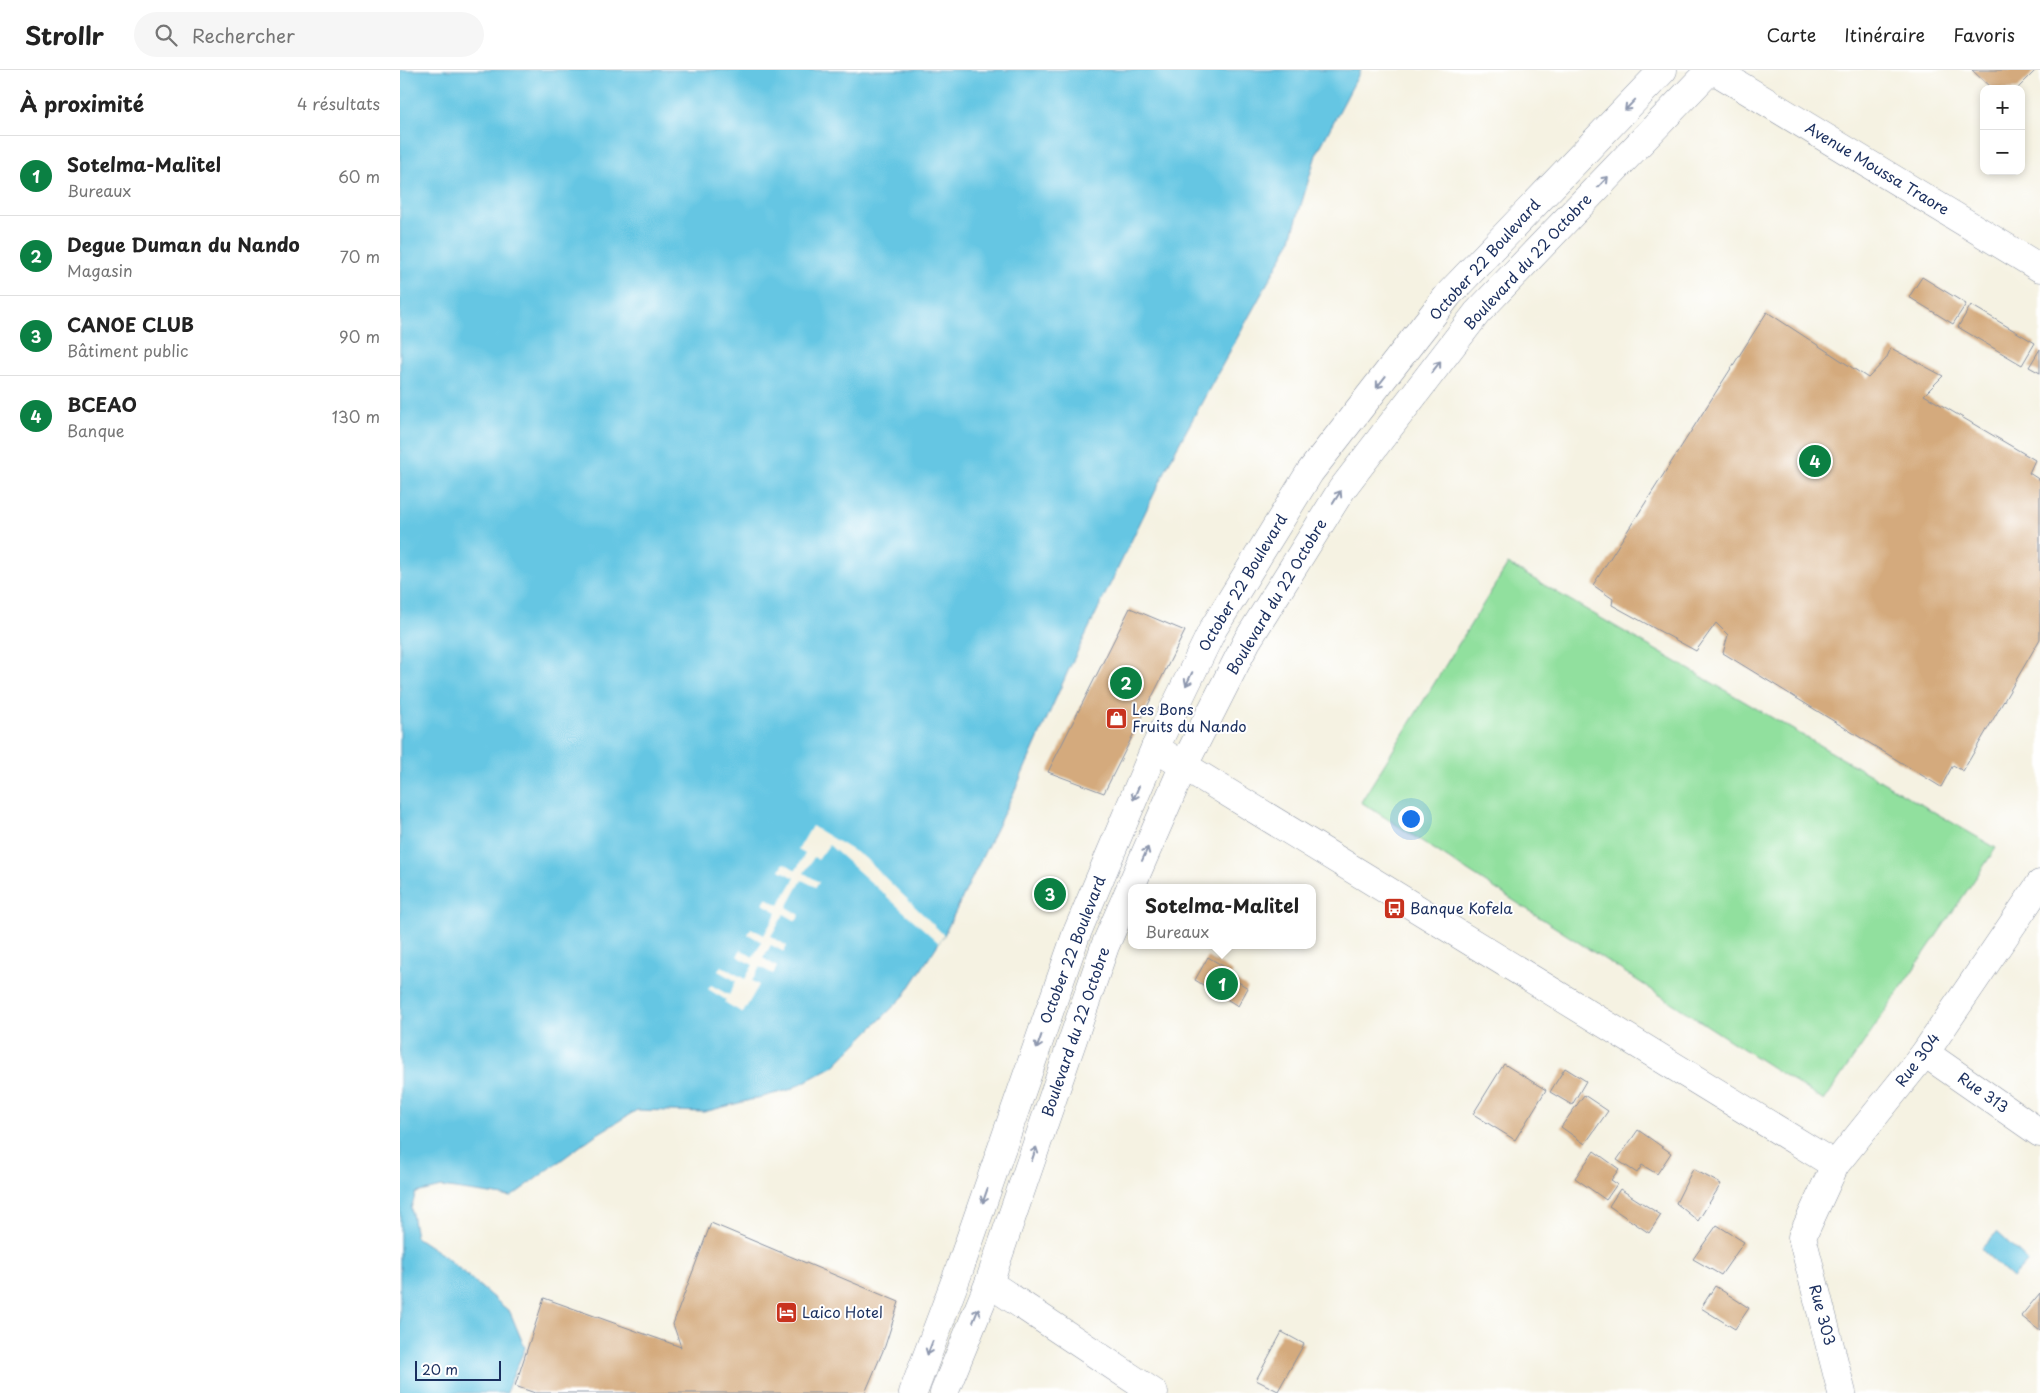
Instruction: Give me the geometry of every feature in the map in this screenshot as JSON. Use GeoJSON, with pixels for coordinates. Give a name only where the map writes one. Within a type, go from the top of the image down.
{"type":"FeatureCollection","features":[{"type":"Feature","properties":{"kind":"main road","name":"October 22 Boulevard"},"geometry":{"type":"LineString","coordinates":[[913,1393],[960,1268],[1076,935],[1156,748],[1213,629],[1310,472],[1450,294],[1663,70]]}},
{"type":"Feature","properties":{"kind":"main road","name":"Boulevard du 22 Octobre"},"geometry":{"type":"LineString","coordinates":[[1132,884],[1183,767],[1247,641],[1342,489],[1478,313],[1710,70]]}},
{"type":"Feature","properties":{"kind":"main road","name":"Avenue Moussa Traore"},"geometry":{"type":"LineString","coordinates":[[1714,70],[2040,268]]}},
{"type":"Feature","properties":{"kind":"main road"},"geometry":{"type":"LineString","coordinates":[[1156,748],[1183,767],[1835,1165]]}},
{"type":"Feature","properties":{"kind":"main road","name":"Rue 304"},"geometry":{"type":"LineString","coordinates":[[1802,1237],[1835,1165],[1925,1053],[2040,884]]}},
{"type":"Feature","properties":{"kind":"main road","name":"Boulevard du 22 Octobre"},"geometry":{"type":"LineString","coordinates":[[944,1393],[989,1283],[1105,946],[1128,893]]}},
{"type":"Feature","properties":{"kind":"main road"},"geometry":{"type":"LineString","coordinates":[[2013,923],[2040,922]]}},
{"type":"Feature","properties":{"kind":"main road","name":"Rue 313"},"geometry":{"type":"LineString","coordinates":[[1925,1053],[2040,1133]]}},
{"type":"Feature","properties":{"kind":"main road","name":"Rue 303"},"geometry":{"type":"LineString","coordinates":[[1802,1237],[1842,1393]]}},
{"type":"Feature","properties":{"kind":"main road"},"geometry":{"type":"LineString","coordinates":[[989,1283],[1154,1393]]}},
{"type":"Feature","properties":{"kind":"green space"},"geometry":{"type":"Polygon","coordinates":[[[1508,564],[1996,848],[1824,1101],[1361,802],[1508,564]]]}},
{"type":"Feature","properties":{"kind":"water"},"geometry":{"type":"Polygon","coordinates":[[[400,70],[1361,70],[1316,155],[1290,242],[1174,453],[1068,671],[1016,788],[944,935],[904,996],[834,1066],[789,1090],[704,1112],[637,1110],[594,1136],[511,1197],[441,1187],[416,1193],[411,1208],[416,1237],[443,1255],[510,1312],[525,1348],[507,1393],[400,1393],[400,70]]]}},
{"type":"Feature","properties":{"kind":"water"},"geometry":{"type":"Polygon","coordinates":[[[1997,1232],[2028,1261],[2012,1278],[1981,1249],[1997,1232]]]}},
{"type":"Feature","properties":{"kind":"pier"},"geometry":{"type":"Polygon","coordinates":[[[812,826],[865,858],[944,935],[939,943],[829,845],[818,860],[814,857],[804,873],[819,882],[816,887],[802,880],[787,907],[800,915],[796,921],[784,914],[771,936],[787,946],[784,952],[771,945],[763,958],[777,967],[773,974],[760,967],[752,981],[759,985],[743,1013],[724,1002],[726,1000],[708,989],[711,985],[729,995],[736,981],[718,971],[721,966],[745,979],[753,965],[737,956],[741,950],[753,957],[762,942],[748,934],[751,928],[764,935],[777,912],[763,904],[766,898],[779,905],[795,878],[780,870],[784,863],[796,870],[805,854],[798,850],[812,826]]]}},
{"type":"Feature","properties":{"kind":"building"},"geometry":{"type":"Polygon","coordinates":[[[1972,70],[2036,70],[2021,85],[1988,85],[1972,70]]]}},
{"type":"Feature","properties":{"kind":"building"},"geometry":{"type":"Polygon","coordinates":[[[1922,277],[1966,304],[1953,324],[1909,297],[1922,277]]]}},
{"type":"Feature","properties":{"kind":"building"},"geometry":{"type":"Polygon","coordinates":[[[1971,305],[2035,343],[2022,365],[1958,327],[1971,305]]]}},
{"type":"Feature","properties":{"kind":"building"},"geometry":{"type":"Polygon","coordinates":[[[1767,312],[1868,378],[1886,359],[1891,348],[1943,376],[1924,395],[2035,460],[2029,473],[2040,480],[2040,639],[1963,771],[1953,765],[1941,787],[1723,653],[1728,635],[1716,623],[1696,651],[1612,605],[1613,599],[1593,585],[1767,312]]]}},
{"type":"Feature","properties":{"kind":"building"},"geometry":{"type":"Polygon","coordinates":[[[2040,349],[2040,373],[2029,367],[2040,349]]]}},
{"type":"Feature","properties":{"kind":"building"},"geometry":{"type":"Polygon","coordinates":[[[1130,608],[1185,631],[1104,793],[1048,772],[1130,608]]]}},
{"type":"Feature","properties":{"kind":"building"},"geometry":{"type":"Polygon","coordinates":[[[1208,957],[1233,972],[1230,977],[1248,988],[1238,1006],[1195,980],[1208,957]]]}},
{"type":"Feature","properties":{"kind":"building"},"geometry":{"type":"Polygon","coordinates":[[[1504,1064],[1546,1090],[1515,1140],[1473,1114],[1504,1064]]]}},
{"type":"Feature","properties":{"kind":"building"},"geometry":{"type":"Polygon","coordinates":[[[1565,1068],[1586,1081],[1572,1105],[1550,1092],[1565,1068]]]}},
{"type":"Feature","properties":{"kind":"building"},"geometry":{"type":"Polygon","coordinates":[[[1584,1095],[1608,1111],[1585,1144],[1561,1127],[1584,1095]]]}},
{"type":"Feature","properties":{"kind":"building"},"geometry":{"type":"Polygon","coordinates":[[[1638,1130],[1671,1153],[1657,1174],[1642,1165],[1637,1173],[1617,1160],[1638,1130]]]}},
{"type":"Feature","properties":{"kind":"building"},"geometry":{"type":"Polygon","coordinates":[[[1594,1151],[1619,1169],[1611,1180],[1617,1184],[1606,1200],[1575,1178],[1594,1151]]]}},
{"type":"Feature","properties":{"kind":"building"},"geometry":{"type":"Polygon","coordinates":[[[1693,1169],[1721,1184],[1698,1221],[1676,1203],[1693,1169]]]}},
{"type":"Feature","properties":{"kind":"building"},"geometry":{"type":"Polygon","coordinates":[[[1620,1189],[1661,1215],[1649,1233],[1609,1206],[1620,1189]]]}},
{"type":"Feature","properties":{"kind":"building","name":"Laico Hotel"},"geometry":{"type":"Polygon","coordinates":[[[711,1223],[899,1302],[885,1346],[865,1393],[535,1393],[515,1386],[544,1298],[681,1347],[673,1324],[711,1223]]]}},
{"type":"Feature","properties":{"kind":"building"},"geometry":{"type":"Polygon","coordinates":[[[1717,1225],[1744,1242],[1721,1275],[1693,1259],[1717,1225]]]}},
{"type":"Feature","properties":{"kind":"building"},"geometry":{"type":"Polygon","coordinates":[[[1715,1286],[1749,1308],[1735,1329],[1701,1308],[1715,1286]]]}},
{"type":"Feature","properties":{"kind":"building"},"geometry":{"type":"Polygon","coordinates":[[[2040,1293],[2040,1331],[2021,1316],[2040,1293]]]}},
{"type":"Feature","properties":{"kind":"building"},"geometry":{"type":"Polygon","coordinates":[[[1282,1332],[1304,1344],[1278,1391],[1256,1380],[1282,1332]]]}},
{"type":"Feature","properties":{"kind":"place","name":"BCEAO"},"geometry":{"type":"Point","coordinates":[1815,461]}},
{"type":"Feature","properties":{"kind":"place","name":"Degue Duman du Nando"},"geometry":{"type":"Point","coordinates":[1126,683]}},
{"type":"Feature","properties":{"kind":"place","name":"Les Bons Fruits du Nando"},"geometry":{"type":"Point","coordinates":[1116,719]}},
{"type":"Feature","properties":{"kind":"place","name":"CANOE CLUB"},"geometry":{"type":"Point","coordinates":[1050,894]}},
{"type":"Feature","properties":{"kind":"place","name":"Banque Kofela"},"geometry":{"type":"Point","coordinates":[1394,909]}},
{"type":"Feature","properties":{"kind":"place","name":"Sotelma-Malitel"},"geometry":{"type":"Point","coordinates":[1222,984]}},
{"type":"Feature","properties":{"kind":"place","name":"Laico Hotel"},"geometry":{"type":"Point","coordinates":[786,1313]}}]}
